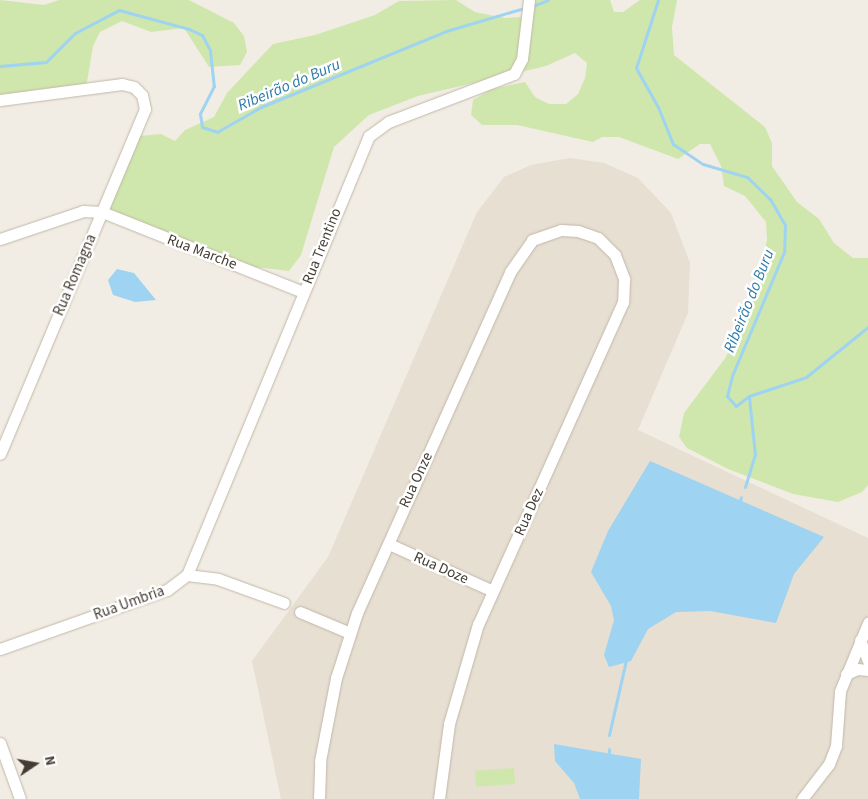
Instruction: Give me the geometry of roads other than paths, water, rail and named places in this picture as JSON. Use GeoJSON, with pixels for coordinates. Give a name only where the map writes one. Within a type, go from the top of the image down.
{"type":"FeatureCollection","features":[{"type":"Feature","properties":{"kind":"street","name":"Rua Trentino"},"geometry":{"type":"LineString","coordinates":[[187,575],[369,136],[388,122],[514,74],[522,59],[529,1]]}},
{"type":"Feature","properties":{"kind":"street","name":"Rua Romagna"},"geometry":{"type":"LineString","coordinates":[[0,100],[122,84],[134,87],[142,95],[145,109],[1,451]]}},
{"type":"Feature","properties":{"kind":"street"},"geometry":{"type":"LineString","coordinates":[[0,239],[83,211],[102,212]]}},
{"type":"Feature","properties":{"kind":"street","name":"Rua Marche"},"geometry":{"type":"LineString","coordinates":[[102,212],[303,292]]}},
{"type":"Feature","properties":{"kind":"street","name":"Rua Onze"},"geometry":{"type":"LineString","coordinates":[[319,799],[326,734],[350,633],[518,256],[532,240],[561,230],[578,231],[598,238]]}},
{"type":"Feature","properties":{"kind":"street","name":"Rua Dez"},"geometry":{"type":"LineString","coordinates":[[439,799],[449,724],[478,624],[623,302],[623,271],[615,255],[598,238]]}},
{"type":"Feature","properties":{"kind":"street","name":"Rua Doze"},"geometry":{"type":"LineString","coordinates":[[389,544],[493,591]]}},
{"type":"Feature","properties":{"kind":"street"},"geometry":{"type":"LineString","coordinates":[[187,575],[218,579],[284,603]]}},
{"type":"Feature","properties":{"kind":"street","name":"Rua Umbria"},"geometry":{"type":"LineString","coordinates":[[0,649],[167,590],[187,575]]}},
{"type":"Feature","properties":{"kind":"street"},"geometry":{"type":"LineString","coordinates":[[300,612],[350,633]]}},
{"type":"Feature","properties":{"kind":"street"},"geometry":{"type":"LineString","coordinates":[[802,799],[829,764],[836,746],[840,691],[868,622]]}},
{"type":"Feature","properties":{"kind":"street"},"geometry":{"type":"LineString","coordinates":[[860,640],[868,661]]}},
{"type":"Feature","properties":{"kind":"street"},"geometry":{"type":"LineString","coordinates":[[846,674],[857,669],[868,670]]}},
{"type":"Feature","properties":{"kind":"street"},"geometry":{"type":"LineString","coordinates":[[0,743],[20,799]]}},
{"type":"Feature","properties":{"kind":"water"},"geometry":{"type":"Polygon","coordinates":[[[117,269],[134,273],[156,300],[135,302],[113,295],[108,280],[117,269]]]}},
{"type":"Feature","properties":{"kind":"water"},"geometry":{"type":"Polygon","coordinates":[[[650,461],[824,537],[794,574],[776,623],[710,611],[676,612],[648,629],[631,661],[609,667],[604,655],[614,620],[611,606],[591,572],[608,531],[650,461]]]}},
{"type":"Feature","properties":{"kind":"water"},"geometry":{"type":"Polygon","coordinates":[[[554,744],[641,759],[639,799],[580,799],[574,783],[555,761],[554,744]]]}},
{"type":"Feature","properties":{"kind":"waterway","name":"Ribeirão do Buru"},"geometry":{"type":"LineString","coordinates":[[530,7],[548,0]]}},
{"type":"Feature","properties":{"kind":"waterway","name":"Ribeirão do Buru"},"geometry":{"type":"LineString","coordinates":[[658,0],[636,68],[658,107],[673,144],[703,164],[747,177],[770,199],[785,225],[784,252],[732,376],[727,396],[736,406],[749,396],[806,377],[868,327]]}},
{"type":"Feature","properties":{"kind":"waterway","name":"Ribeirão do Buru"},"geometry":{"type":"LineString","coordinates":[[0,66],[46,62],[75,33],[119,10],[189,29],[202,35],[210,50],[214,86],[200,114],[202,127],[217,132],[261,107],[446,31],[524,8]]}},
{"type":"Feature","properties":{"kind":"waterway"},"geometry":{"type":"LineString","coordinates":[[745,487],[755,455],[749,397]]}},
{"type":"Feature","properties":{"kind":"waterway"},"geometry":{"type":"LineString","coordinates":[[739,504],[741,497]]}},
{"type":"Feature","properties":{"kind":"waterway"},"geometry":{"type":"LineString","coordinates":[[609,735],[626,660]]}},
{"type":"Feature","properties":{"kind":"waterway"},"geometry":{"type":"LineString","coordinates":[[609,749],[609,756]]}}]}
